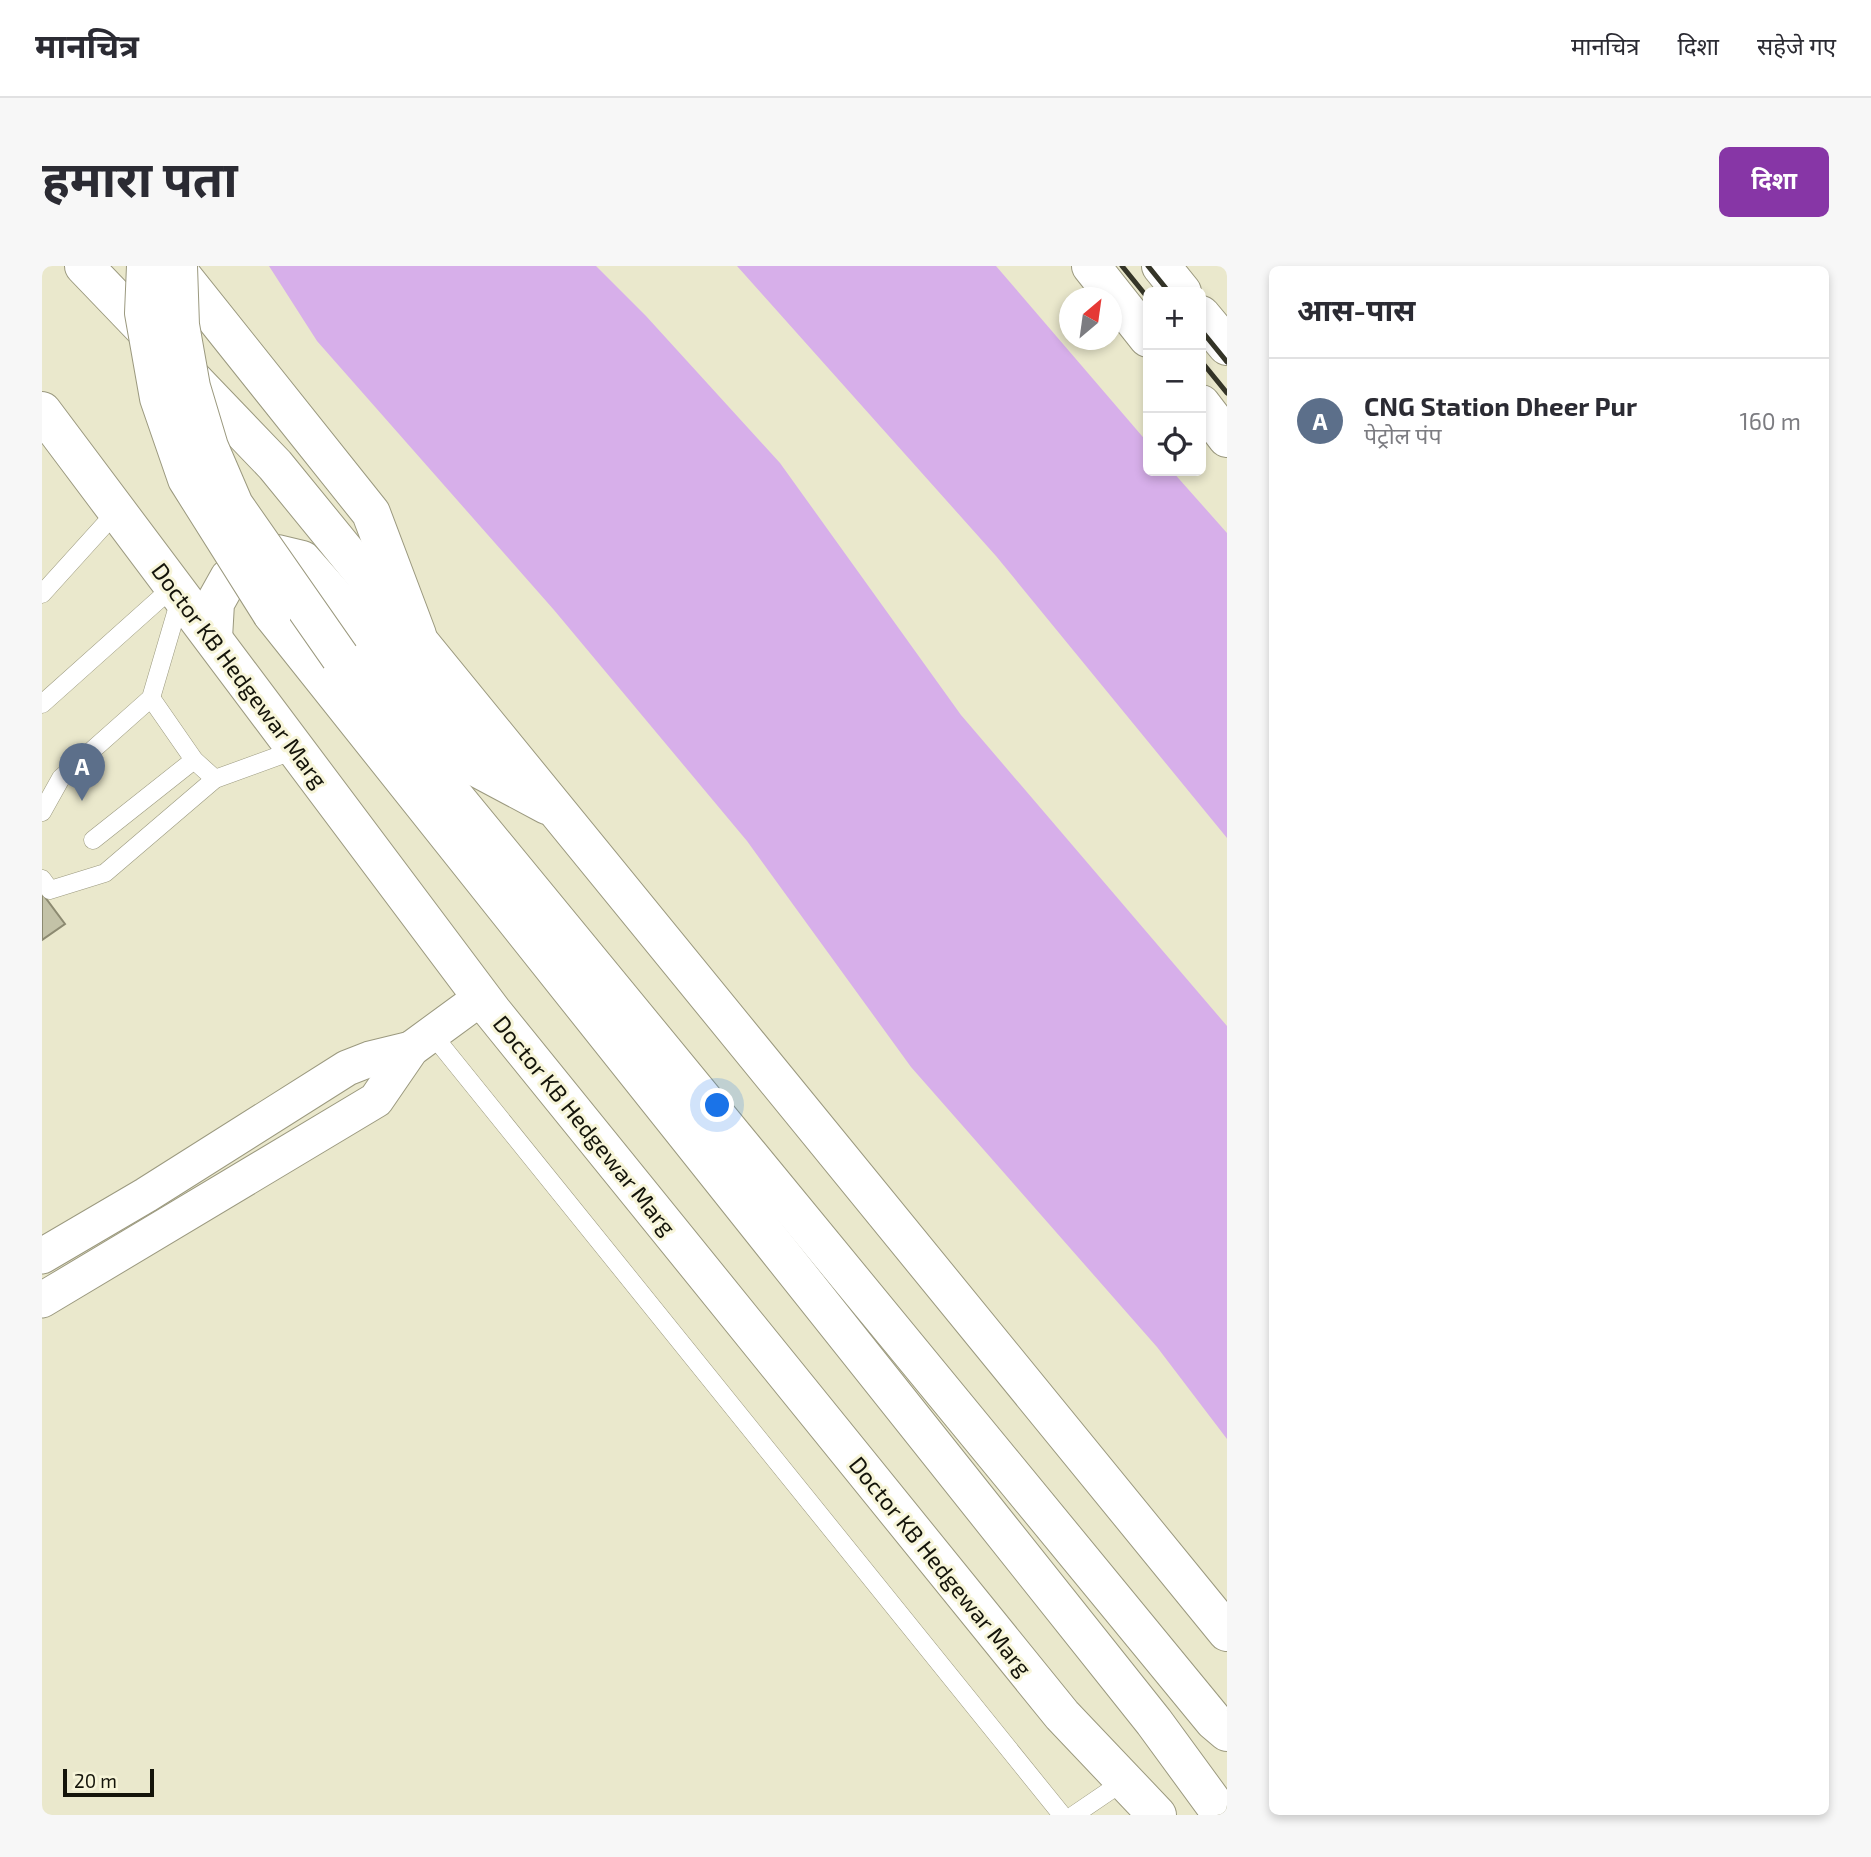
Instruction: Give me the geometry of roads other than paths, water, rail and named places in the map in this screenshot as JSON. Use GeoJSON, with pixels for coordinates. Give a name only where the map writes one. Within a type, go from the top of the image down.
{"type":"FeatureCollection","features":[{"type":"Feature","properties":{"kind":"main road"},"geometry":{"type":"LineString","coordinates":[[84,266],[275,465],[561,812],[1227,1632]]}},
{"type":"Feature","properties":{"kind":"main road"},"geometry":{"type":"LineString","coordinates":[[146,266],[144,313],[159,398],[187,479],[272,614],[1099,1653],[1222,1815]]}},
{"type":"Feature","properties":{"kind":"main road"},"geometry":{"type":"LineString","coordinates":[[176,266],[371,513],[420,642]]}},
{"type":"Feature","properties":{"kind":"main road"},"geometry":{"type":"LineString","coordinates":[[176,266],[180,326],[191,387],[209,447],[234,505],[340,657],[1214,1721],[1227,1732]]}},
{"type":"Feature","properties":{"kind":"main road"},"geometry":{"type":"LineString","coordinates":[[1091,266],[1143,332]]}},
{"type":"Feature","properties":{"kind":"main road"},"geometry":{"type":"LineString","coordinates":[[1161,266],[1178,287]]}},
{"type":"Feature","properties":{"kind":"main road"},"geometry":{"type":"LineString","coordinates":[[1206,321],[1227,346]]}},
{"type":"Feature","properties":{"kind":"main road","name":"Doctor KB Hedgewar Marg"},"geometry":{"type":"LineString","coordinates":[[42,411],[482,997],[1062,1715],[1157,1815]]}},
{"type":"Feature","properties":{"kind":"main road"},"geometry":{"type":"LineString","coordinates":[[1206,411],[1227,438]]}},
{"type":"Feature","properties":{"kind":"main road"},"geometry":{"type":"LineString","coordinates":[[213,638],[215,603],[229,578],[253,559],[277,554],[302,561],[368,635],[472,765],[561,812]]}},
{"type":"Feature","properties":{"kind":"street"},"geometry":{"type":"LineString","coordinates":[[42,1300],[376,1100],[421,1042],[482,997]]}},
{"type":"Feature","properties":{"kind":"street"},"geometry":{"type":"LineString","coordinates":[[42,1256],[146,1195],[347,1068],[421,1042]]}},
{"type":"Feature","properties":{"kind":"lane"},"geometry":{"type":"LineString","coordinates":[[42,594],[117,511]]}},
{"type":"Feature","properties":{"kind":"lane"},"geometry":{"type":"LineString","coordinates":[[42,812],[61,778],[151,698],[178,591]]}},
{"type":"Feature","properties":{"kind":"lane"},"geometry":{"type":"LineString","coordinates":[[42,704],[178,591]]}},
{"type":"Feature","properties":{"kind":"lane"},"geometry":{"type":"LineString","coordinates":[[151,698],[194,760],[215,779]]}},
{"type":"Feature","properties":{"kind":"lane"},"geometry":{"type":"LineString","coordinates":[[42,879],[50,890],[105,873],[215,779],[296,750]]}},
{"type":"Feature","properties":{"kind":"lane"},"geometry":{"type":"LineString","coordinates":[[93,840],[194,760]]}},
{"type":"Feature","properties":{"kind":"lane"},"geometry":{"type":"LineString","coordinates":[[421,1042],[1062,1815]]}},
{"type":"Feature","properties":{"kind":"lane"},"geometry":{"type":"LineString","coordinates":[[1074,1815],[1124,1781]]}},
{"type":"Feature","properties":{"kind":"railway"},"geometry":{"type":"LineString","coordinates":[[1122,266],[1143,292]]}},
{"type":"Feature","properties":{"kind":"railway"},"geometry":{"type":"LineString","coordinates":[[1148,266],[1165,287]]}},
{"type":"Feature","properties":{"kind":"railway"},"geometry":{"type":"LineString","coordinates":[[1206,336],[1227,362]]}},
{"type":"Feature","properties":{"kind":"railway"},"geometry":{"type":"LineString","coordinates":[[1206,367],[1227,393]]}},
{"type":"Feature","properties":{"kind":"place","name":"CNG Station Dheer Pur"},"geometry":{"type":"Point","coordinates":[82,801]}}]}
